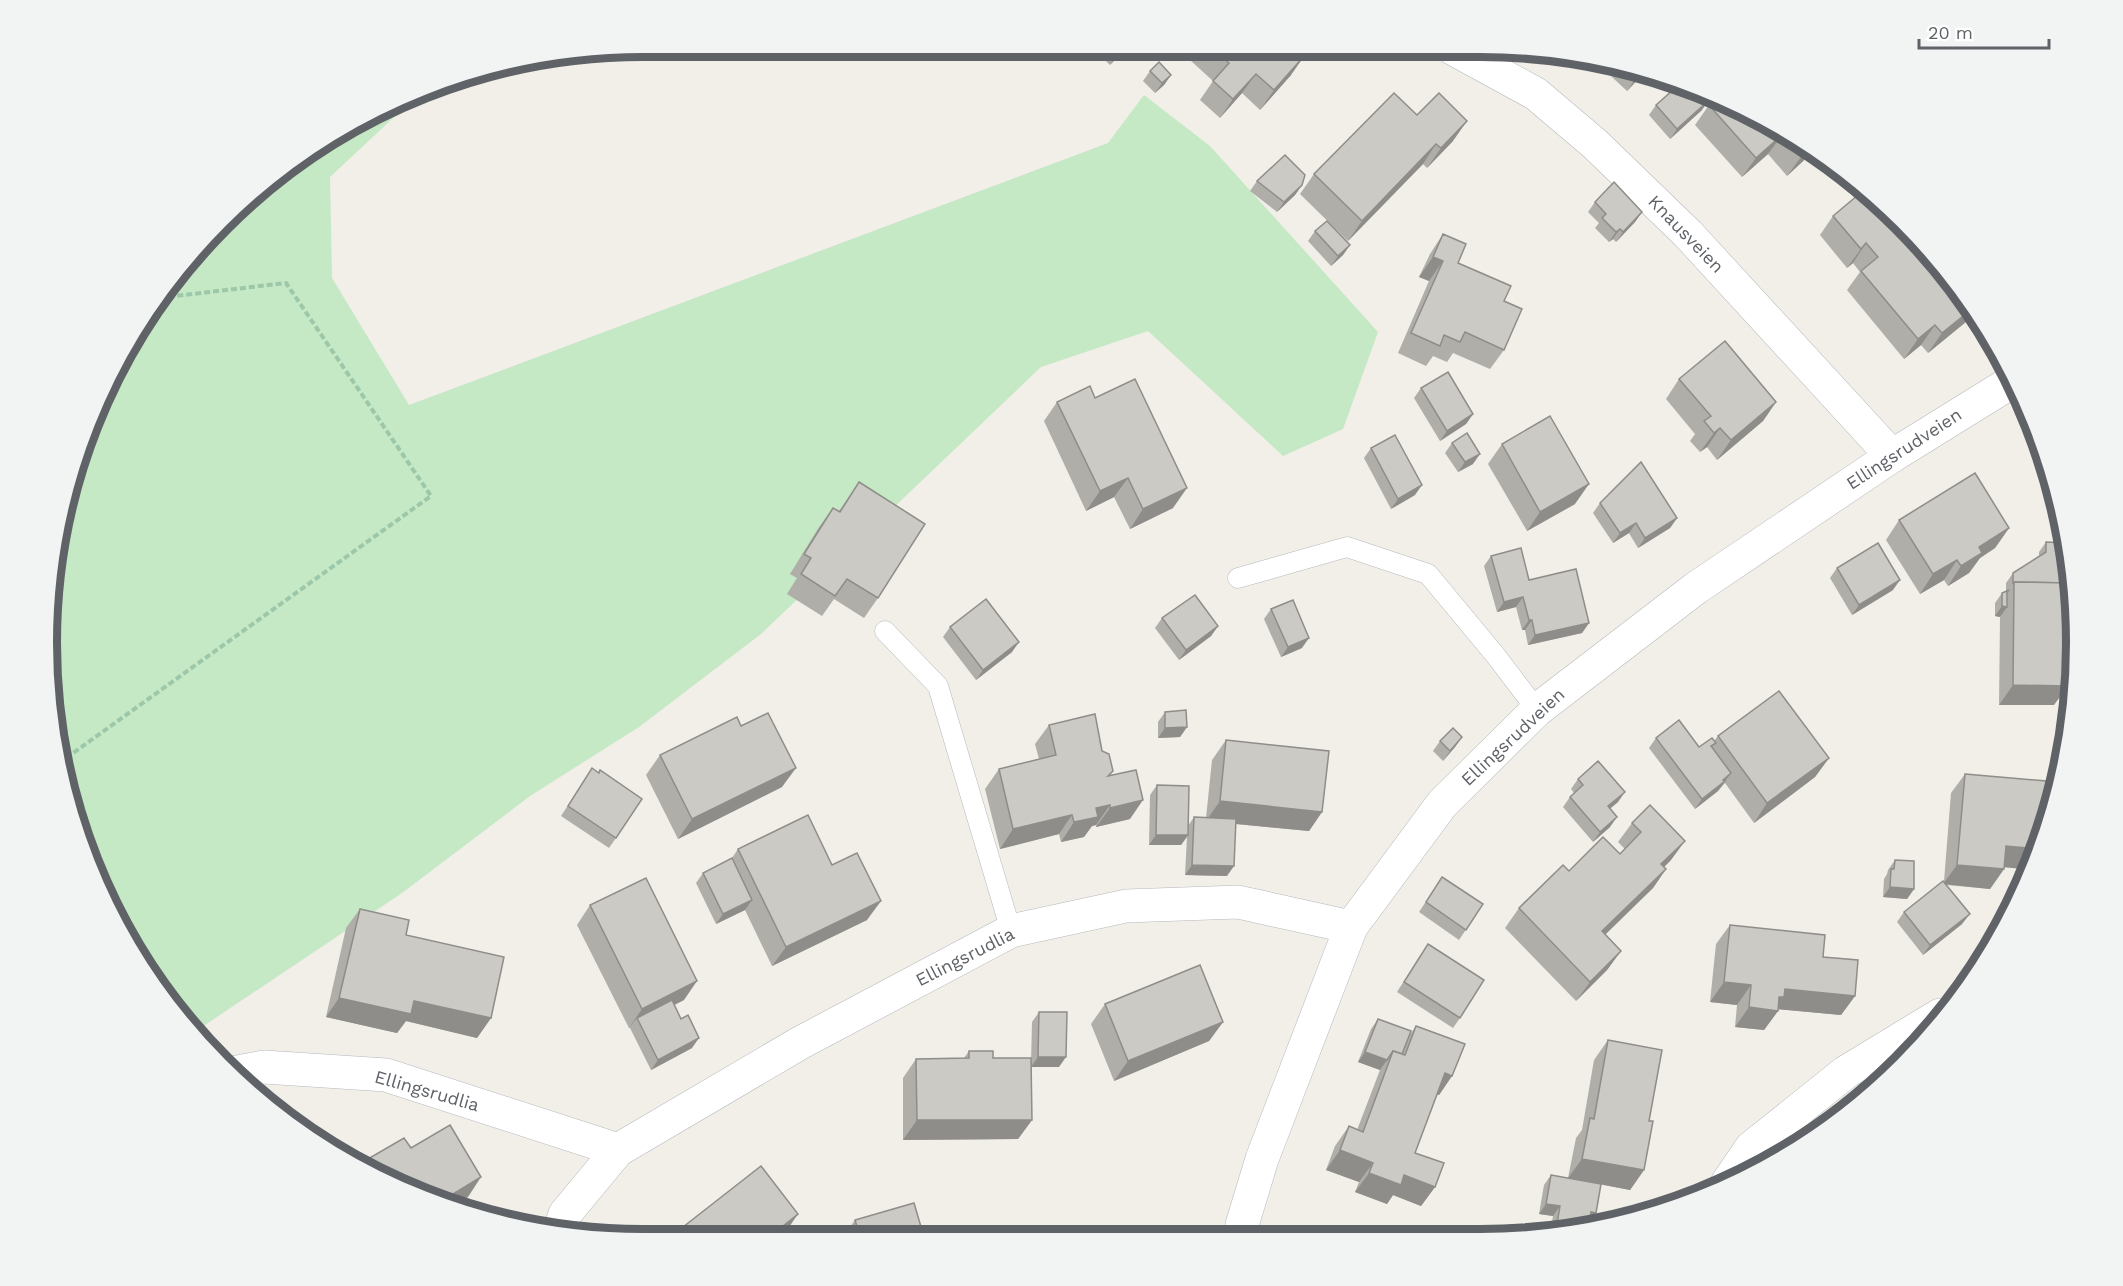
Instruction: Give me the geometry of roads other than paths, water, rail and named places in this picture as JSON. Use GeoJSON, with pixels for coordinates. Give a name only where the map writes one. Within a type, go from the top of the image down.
{"type":"FeatureCollection","features":[{"type":"Feature","properties":{"kind":"street","name":"Knausveien"},"geometry":{"type":"LineString","coordinates":[[1468,57],[1536,94],[1595,144],[1688,234],[1892,456]]}},
{"type":"Feature","properties":{"kind":"street","name":"Ellingsrudveien"},"geometry":{"type":"LineString","coordinates":[[1242,1229],[1262,1159],[1351,927],[1442,804],[1537,710],[1696,588],[1892,456],[2006,385]]}},
{"type":"Feature","properties":{"kind":"street","name":"Ellingsrudlia"},"geometry":{"type":"LineString","coordinates":[[562,1223],[565,1214],[618,1150],[800,1043],[1011,931],[1126,906],[1238,902],[1351,927]]}},
{"type":"Feature","properties":{"kind":"street"},"geometry":{"type":"LineString","coordinates":[[1735,1171],[1751,1148],[1846,1072],[1925,1024]]}},
{"type":"Feature","properties":{"kind":"street","name":"Ellingsrudlia"},"geometry":{"type":"LineString","coordinates":[[243,1071],[264,1066],[386,1075],[618,1150]]}},
{"type":"Feature","properties":{"kind":"lane"},"geometry":{"type":"LineString","coordinates":[[1238,578],[1347,547],[1428,574],[1537,710]]}},
{"type":"Feature","properties":{"kind":"lane"},"geometry":{"type":"LineString","coordinates":[[885,632],[938,686],[1011,931]]}}]}
